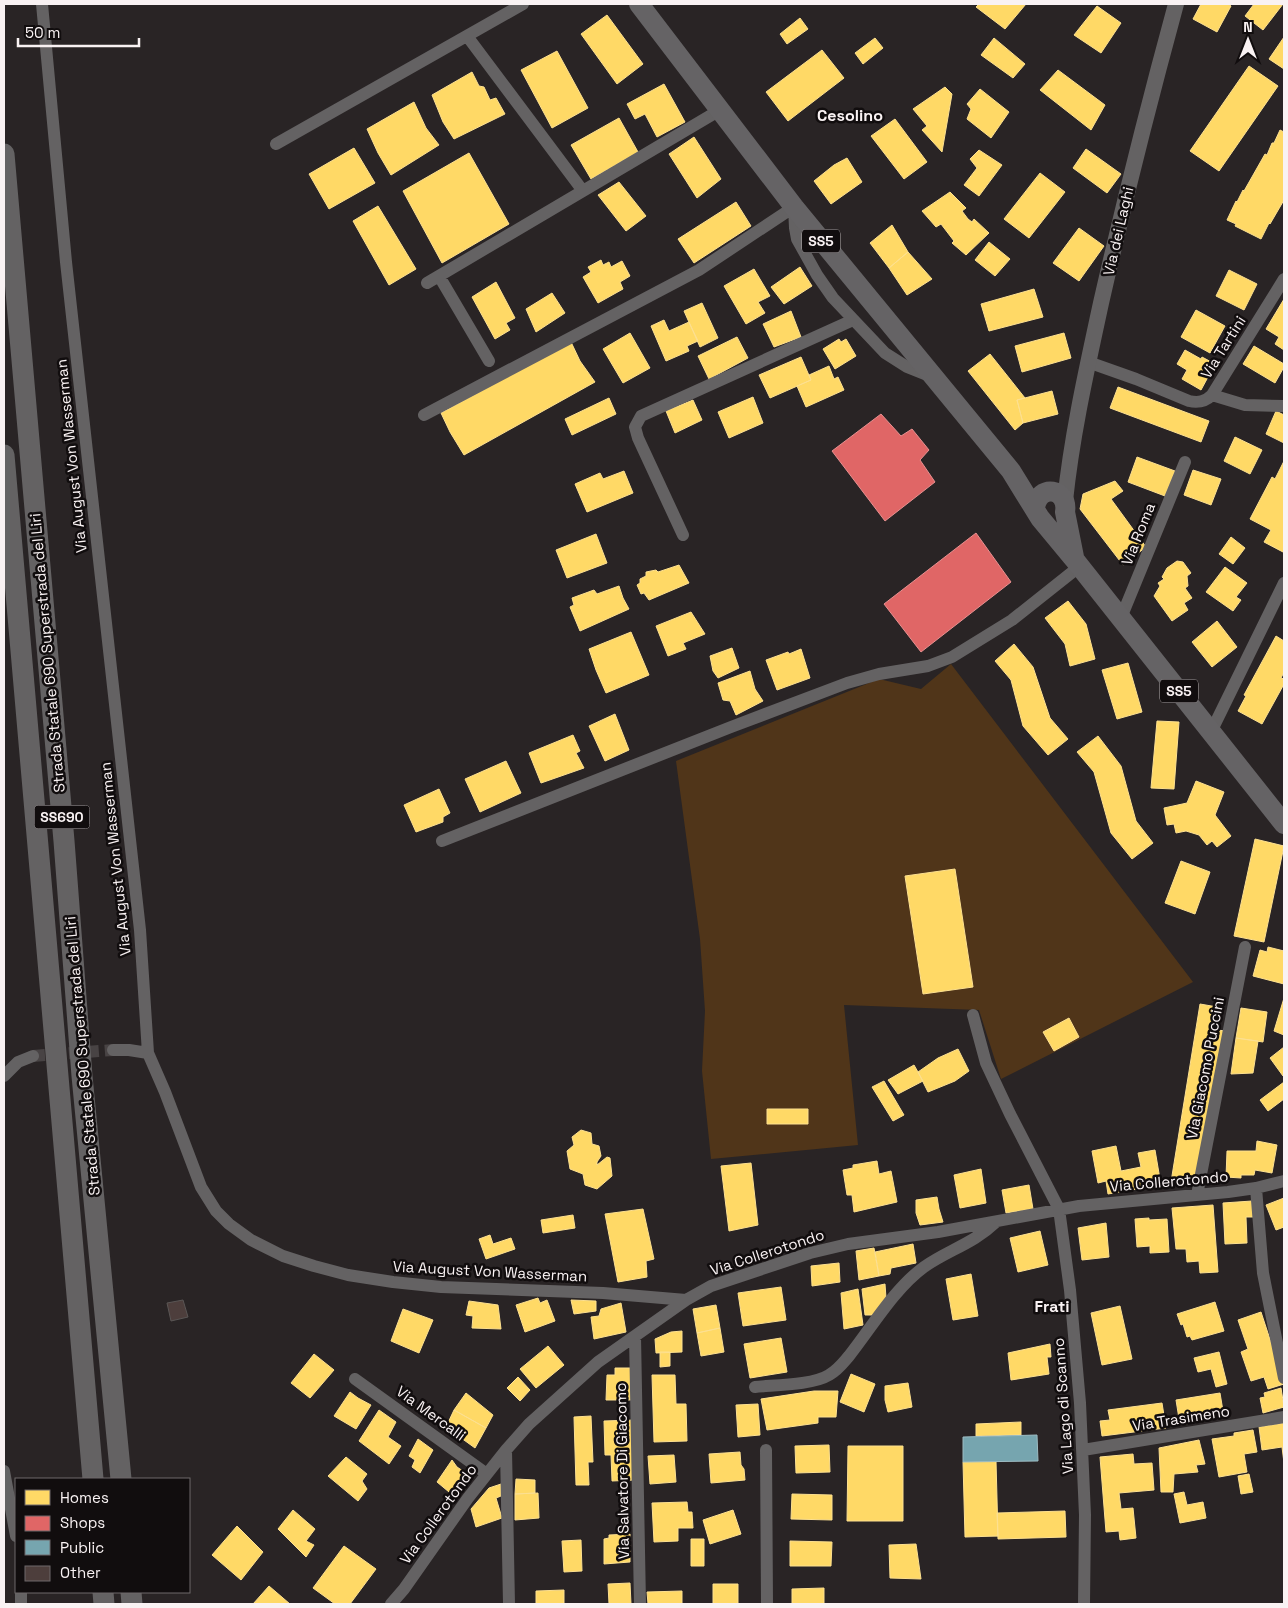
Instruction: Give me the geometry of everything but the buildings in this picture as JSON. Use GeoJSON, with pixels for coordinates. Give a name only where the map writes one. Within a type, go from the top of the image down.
{"type":"FeatureCollection","features":[{"type":"Feature","properties":{"kind":"highway","name":"Strada Statale 690 Superstrada del Liri"},"geometry":{"type":"LineString","coordinates":[[4,154],[64,841],[82,1076],[121,1478]]}},
{"type":"Feature","properties":{"kind":"highway","name":"Strada Statale 690 Superstrada del Liri"},"geometry":{"type":"LineString","coordinates":[[4,455],[93,1478]]}},
{"type":"Feature","properties":{"kind":"main road","name":"SS5"},"geometry":{"type":"LineString","coordinates":[[639,4],[794,207],[1011,471],[1039,514],[1284,824]]}},
{"type":"Feature","properties":{"kind":"main road","name":"SS5"},"geometry":{"type":"LineString","coordinates":[[1011,471],[1057,499],[1077,562]]}},
{"type":"Feature","properties":{"kind":"main road"},"geometry":{"type":"LineString","coordinates":[[1037,499],[1057,499],[1058,520],[1048,522],[1039,514],[1037,499]]}},
{"type":"Feature","properties":{"kind":"street","name":"Via August Von Wasserman"},"geometry":{"type":"LineString","coordinates":[[42,4],[66,262],[140,930],[148,1053],[205,1195],[216,1211],[250,1240],[268,1249],[325,1269],[393,1282],[456,1288],[603,1293],[686,1300]]}},
{"type":"Feature","properties":{"kind":"street"},"geometry":{"type":"LineString","coordinates":[[276,144],[524,4]]}},
{"type":"Feature","properties":{"kind":"street","name":"Via dei Laghi"},"geometry":{"type":"LineString","coordinates":[[1057,499],[1069,460],[1088,362],[1123,206],[1176,4]]}},
{"type":"Feature","properties":{"kind":"street"},"geometry":{"type":"LineString","coordinates":[[467,36],[583,191]]}},
{"type":"Feature","properties":{"kind":"street"},"geometry":{"type":"LineString","coordinates":[[426,283],[720,110]]}},
{"type":"Feature","properties":{"kind":"street"},"geometry":{"type":"LineString","coordinates":[[794,207],[794,228],[802,250],[823,284],[853,320],[890,356],[912,370],[934,378]]}},
{"type":"Feature","properties":{"kind":"street"},"geometry":{"type":"LineString","coordinates":[[424,415],[699,270],[794,207]]}},
{"type":"Feature","properties":{"kind":"street"},"geometry":{"type":"LineString","coordinates":[[439,276],[489,361]]}},
{"type":"Feature","properties":{"kind":"street","name":"Via Tartini"},"geometry":{"type":"LineString","coordinates":[[1088,362],[1189,401],[1198,403],[1204,401],[1212,395],[1284,279]]}},
{"type":"Feature","properties":{"kind":"street"},"geometry":{"type":"LineString","coordinates":[[683,535],[638,438],[636,427],[641,416],[853,320]]}},
{"type":"Feature","properties":{"kind":"street"},"geometry":{"type":"LineString","coordinates":[[1212,395],[1245,405],[1284,406]]}},
{"type":"Feature","properties":{"kind":"street","name":"Via Roma"},"geometry":{"type":"LineString","coordinates":[[1121,618],[1185,462]]}},
{"type":"Feature","properties":{"kind":"street"},"geometry":{"type":"LineString","coordinates":[[442,841],[847,683],[880,674],[928,666],[952,658],[1012,620],[1077,562]]}},
{"type":"Feature","properties":{"kind":"street"},"geometry":{"type":"LineString","coordinates":[[1212,732],[1284,582]]}},
{"type":"Feature","properties":{"kind":"street","name":"Via Giacomo Puccini"},"geometry":{"type":"LineString","coordinates":[[1197,1195],[1245,947]]}},
{"type":"Feature","properties":{"kind":"street","name":"Via Lago di Scanno"},"geometry":{"type":"LineString","coordinates":[[973,1015],[986,1062],[1059,1210],[1076,1341],[1083,1450],[1085,1515],[1084,1604]]}},
{"type":"Feature","properties":{"kind":"street"},"geometry":{"type":"LineString","coordinates":[[113,1050],[148,1053]]}},
{"type":"Feature","properties":{"kind":"street"},"geometry":{"type":"LineString","coordinates":[[4,1076],[18,1062],[33,1056]]}},
{"type":"Feature","properties":{"kind":"street","name":"Via Collerotondo"},"geometry":{"type":"LineString","coordinates":[[391,1604],[404,1589],[440,1536],[487,1474],[529,1424],[589,1370],[686,1300],[721,1283],[825,1249],[860,1242],[945,1231],[1092,1204],[1256,1188],[1284,1181]]}},
{"type":"Feature","properties":{"kind":"street"},"geometry":{"type":"LineString","coordinates":[[1256,1188],[1261,1264],[1268,1301],[1280,1336],[1284,1378]]}},
{"type":"Feature","properties":{"kind":"street"},"geometry":{"type":"LineString","coordinates":[[755,1387],[814,1381],[824,1378],[835,1371],[906,1283],[932,1262],[978,1238],[996,1222]]}},
{"type":"Feature","properties":{"kind":"street","name":"Via Salvatore Di Giacomo"},"geometry":{"type":"LineString","coordinates":[[636,1336],[640,1604]]}},
{"type":"Feature","properties":{"kind":"street","name":"Via Mercalli"},"geometry":{"type":"LineString","coordinates":[[355,1379],[487,1474]]}},
{"type":"Feature","properties":{"kind":"street","name":"Via Trasimeno"},"geometry":{"type":"LineString","coordinates":[[1083,1450],[1284,1416]]}},
{"type":"Feature","properties":{"kind":"street"},"geometry":{"type":"LineString","coordinates":[[506,1450],[510,1604]]}},
{"type":"Feature","properties":{"kind":"street"},"geometry":{"type":"LineString","coordinates":[[766,1450],[767,1604]]}},
{"type":"Feature","properties":{"kind":"street"},"geometry":{"type":"LineString","coordinates":[[4,1470],[15,1530]]}},
{"type":"Feature","properties":{"kind":"shaded area"},"geometry":{"type":"Polygon","coordinates":[[[951,664],[1193,982],[1001,1079],[979,1010],[844,1005],[858,1145],[711,1159],[702,1071],[705,1011],[700,939],[676,761],[879,679],[921,689],[951,664]]]}},
{"type":"Feature","properties":{"kind":"tunnel"},"geometry":{"type":"LineString","coordinates":[[33,1056],[113,1050]]}},
{"type":"Feature","properties":{"kind":"district","name":"Cesolino"},"geometry":{"type":"Point","coordinates":[850,115]}},
{"type":"Feature","properties":{"kind":"district","name":"Frati"},"geometry":{"type":"Point","coordinates":[1052,1306]}}]}
